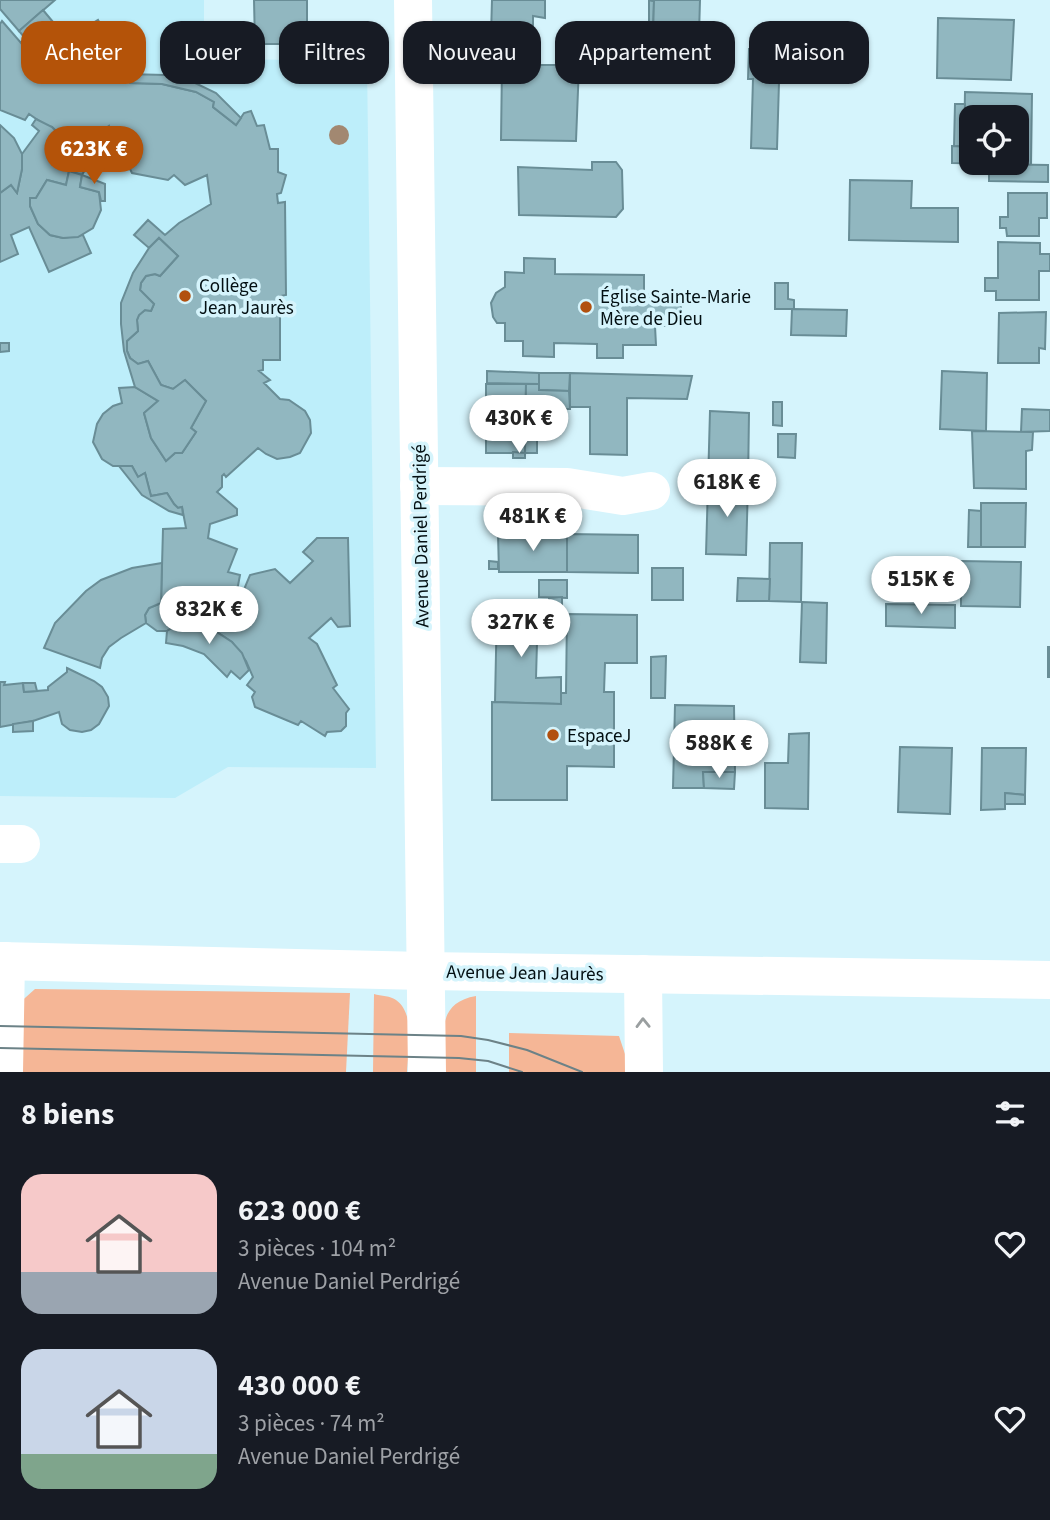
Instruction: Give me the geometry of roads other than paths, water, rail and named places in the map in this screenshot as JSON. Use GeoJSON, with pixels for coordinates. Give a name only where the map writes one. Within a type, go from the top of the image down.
{"type":"FeatureCollection","features":[{"type":"Feature","properties":{"kind":"street","name":"Avenue Daniel Perdrigé"},"geometry":{"type":"LineString","coordinates":[[413,0],[427,1072]]}},
{"type":"Feature","properties":{"kind":"street"},"geometry":{"type":"LineString","coordinates":[[419,486],[567,487],[623,496],[651,491]]}},
{"type":"Feature","properties":{"kind":"street"},"geometry":{"type":"LineString","coordinates":[[3,961],[4,1072]]}},
{"type":"Feature","properties":{"kind":"street","name":"Avenue Jean Jaurès"},"geometry":{"type":"LineString","coordinates":[[3,961],[425,971],[1050,980]]}},
{"type":"Feature","properties":{"kind":"street"},"geometry":{"type":"LineString","coordinates":[[643,974],[644,1072]]}},
{"type":"Feature","properties":{"kind":"tram line"},"geometry":{"type":"LineString","coordinates":[[0,1026],[461,1036],[527,1050],[582,1072]]}},
{"type":"Feature","properties":{"kind":"tram line"},"geometry":{"type":"LineString","coordinates":[[0,1048],[459,1058],[488,1061],[522,1072]]}},
{"type":"Feature","properties":{"kind":"place","name":"Collège Jean Jaurès"},"geometry":{"type":"Point","coordinates":[185,296]}},
{"type":"Feature","properties":{"kind":"place","name":"Église Sainte-Marie Mère de Dieu"},"geometry":{"type":"Point","coordinates":[586,307]}},
{"type":"Feature","properties":{"kind":"place","name":"EspaceJ"},"geometry":{"type":"Point","coordinates":[553,735]}}]}
